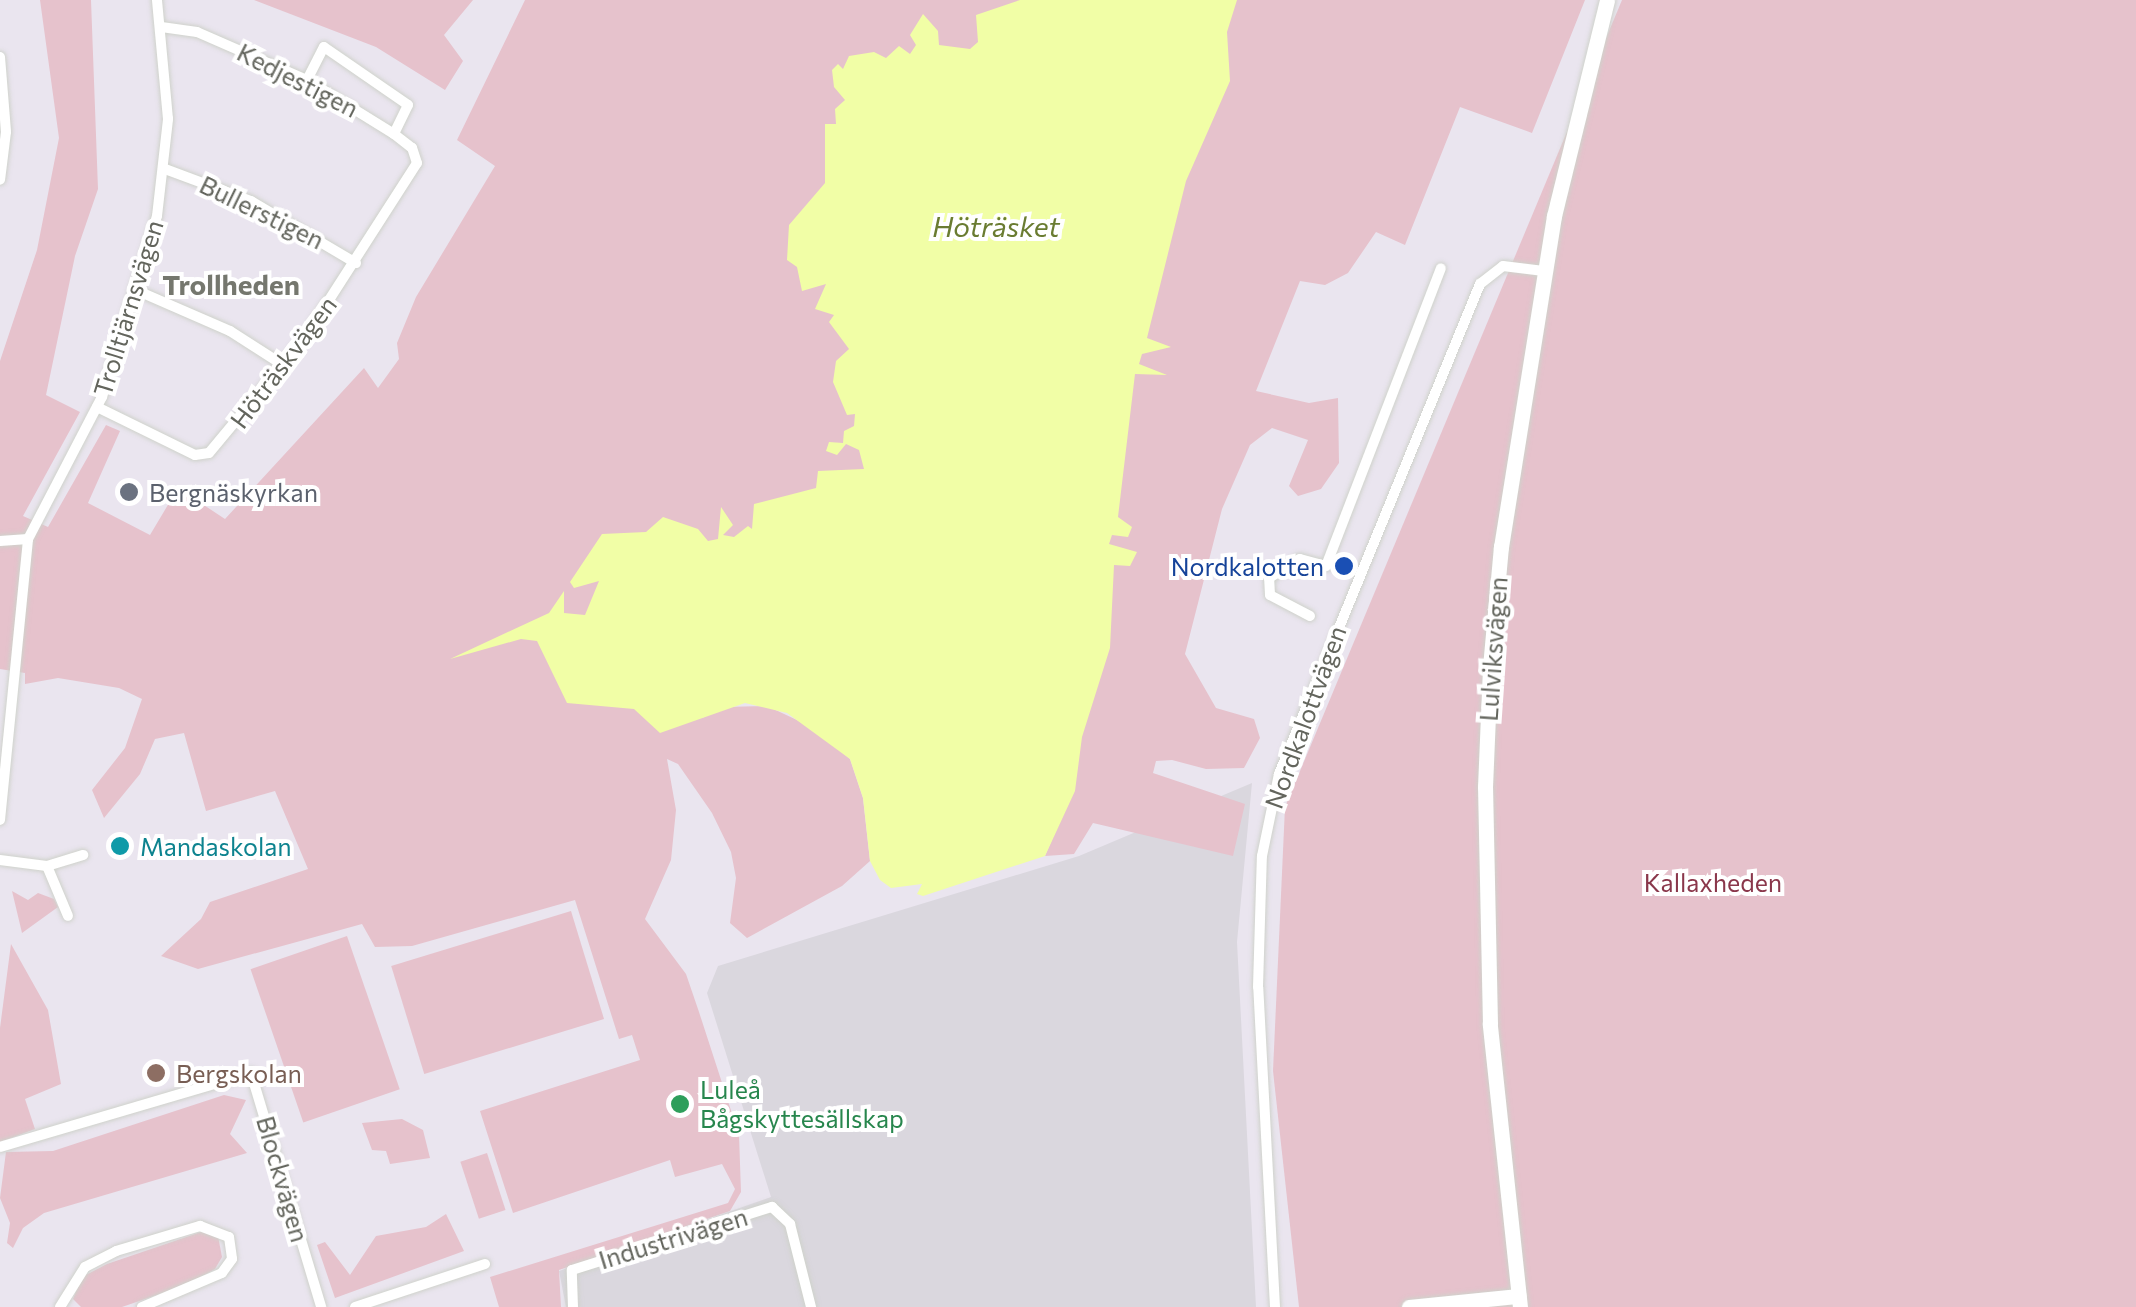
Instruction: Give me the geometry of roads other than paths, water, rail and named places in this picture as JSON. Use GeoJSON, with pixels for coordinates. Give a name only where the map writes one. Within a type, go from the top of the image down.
{"type":"FeatureCollection","features":[{"type":"Feature","properties":{"kind":"main road","name":"Lulviksvägen"},"geometry":{"type":"LineString","coordinates":[[1519,1301],[1490,1024],[1485,787],[1500,546],[1544,272],[1577,104],[1607,0]]}},
{"type":"Feature","properties":{"kind":"main road"},"geometry":{"type":"LineString","coordinates":[[1409,1307],[1519,1301]]}},
{"type":"Feature","properties":{"kind":"street","name":"Trolltjärnsvägen"},"geometry":{"type":"LineString","coordinates":[[28,539],[97,407],[138,291],[166,169],[157,0]]}},
{"type":"Feature","properties":{"kind":"street","name":"Kedjestigen"},"geometry":{"type":"LineString","coordinates":[[161,27],[209,37],[306,80],[394,134],[412,148],[417,163]]}},
{"type":"Feature","properties":{"kind":"street"},"geometry":{"type":"LineString","coordinates":[[306,80],[324,48],[408,104],[394,134]]}},
{"type":"Feature","properties":{"kind":"street"},"geometry":{"type":"LineString","coordinates":[[0,58],[6,132],[0,180]]}},
{"type":"Feature","properties":{"kind":"street","name":"Höträskvägen"},"geometry":{"type":"LineString","coordinates":[[97,407],[204,456],[283,365],[356,263],[417,163]]}},
{"type":"Feature","properties":{"kind":"street","name":"Bullerstigen"},"geometry":{"type":"LineString","coordinates":[[166,169],[251,201],[356,263]]}},
{"type":"Feature","properties":{"kind":"street","name":"Nordkalottvägen"},"geometry":{"type":"LineString","coordinates":[[1274,1307],[1258,987],[1262,856],[1280,774],[1480,284],[1504,266],[1544,272]]}},
{"type":"Feature","properties":{"kind":"street"},"geometry":{"type":"LineString","coordinates":[[1310,616],[1270,595],[1269,578],[1300,559],[1326,566],[1441,268]]}},
{"type":"Feature","properties":{"kind":"street"},"geometry":{"type":"LineString","coordinates":[[138,291],[230,332],[283,365]]}},
{"type":"Feature","properties":{"kind":"street"},"geometry":{"type":"LineString","coordinates":[[0,541],[28,539],[5,719],[0,820]]}},
{"type":"Feature","properties":{"kind":"street"},"geometry":{"type":"LineString","coordinates":[[0,860],[47,866],[84,855]]}},
{"type":"Feature","properties":{"kind":"street"},"geometry":{"type":"LineString","coordinates":[[47,866],[68,916]]}},
{"type":"Feature","properties":{"kind":"street","name":"Blockvägen"},"geometry":{"type":"LineString","coordinates":[[0,1146],[251,1073],[321,1307]]}},
{"type":"Feature","properties":{"kind":"street","name":"Industrivägen"},"geometry":{"type":"LineString","coordinates":[[573,1307],[572,1270],[772,1207],[786,1214],[811,1307]]}},
{"type":"Feature","properties":{"kind":"street"},"geometry":{"type":"LineString","coordinates":[[60,1307],[85,1267],[116,1250],[200,1226],[229,1237],[232,1259],[222,1273],[142,1307]]}},
{"type":"Feature","properties":{"kind":"street"},"geometry":{"type":"LineString","coordinates":[[355,1307],[485,1264]]}},
{"type":"Feature","properties":{"kind":"water","name":"Höträsket"},"geometry":{"type":"Polygon","coordinates":[[[1020,0],[1237,0],[1227,32],[1230,81],[1186,181],[1147,338],[1171,347],[1142,354],[1139,364],[1167,375],[1135,374],[1118,517],[1132,527],[1128,537],[1112,535],[1109,544],[1137,552],[1130,566],[1114,565],[1110,648],[1082,737],[1075,791],[1045,856],[923,896],[917,894],[922,884],[891,888],[880,880],[870,861],[863,798],[850,759],[787,713],[745,703],[660,733],[634,709],[567,703],[537,641],[521,639],[450,659],[549,613],[564,591],[564,613],[585,615],[599,581],[574,588],[570,582],[602,534],[646,532],[663,517],[698,529],[708,541],[718,539],[721,507],[733,525],[723,535],[734,537],[748,526],[752,529],[754,504],[816,488],[818,471],[864,469],[859,450],[846,444],[837,455],[826,451],[829,442],[843,443],[844,431],[854,426],[855,414],[847,415],[833,382],[836,361],[849,349],[829,322],[834,315],[815,309],[826,284],[802,291],[797,267],[787,260],[789,225],[825,183],[825,124],[836,124],[835,109],[845,100],[834,87],[832,70],[838,64],[843,69],[849,56],[874,52],[886,58],[899,46],[910,54],[916,45],[910,35],[923,14],[938,31],[939,45],[970,49],[978,42],[976,15],[1020,0]]]}},
{"type":"Feature","properties":{"kind":"place","name":"Bergnäskyrkan"},"geometry":{"type":"Point","coordinates":[129,492]}},
{"type":"Feature","properties":{"kind":"place","name":"Nordkalotten"},"geometry":{"type":"Point","coordinates":[1344,566]}},
{"type":"Feature","properties":{"kind":"place","name":"Mandaskolan"},"geometry":{"type":"Point","coordinates":[120,846]}},
{"type":"Feature","properties":{"kind":"place","name":"Bergskolan"},"geometry":{"type":"Point","coordinates":[156,1073]}},
{"type":"Feature","properties":{"kind":"place","name":"Luleå Bågskyttesällskap"},"geometry":{"type":"Point","coordinates":[680,1104]}},
{"type":"Feature","properties":{"kind":"district","name":"Trollheden"},"geometry":{"type":"Point","coordinates":[231,284]}},
{"type":"Feature","properties":{"kind":"park label","name":"Kallaxheden"},"geometry":{"type":"Point","coordinates":[1713,882]}}]}
